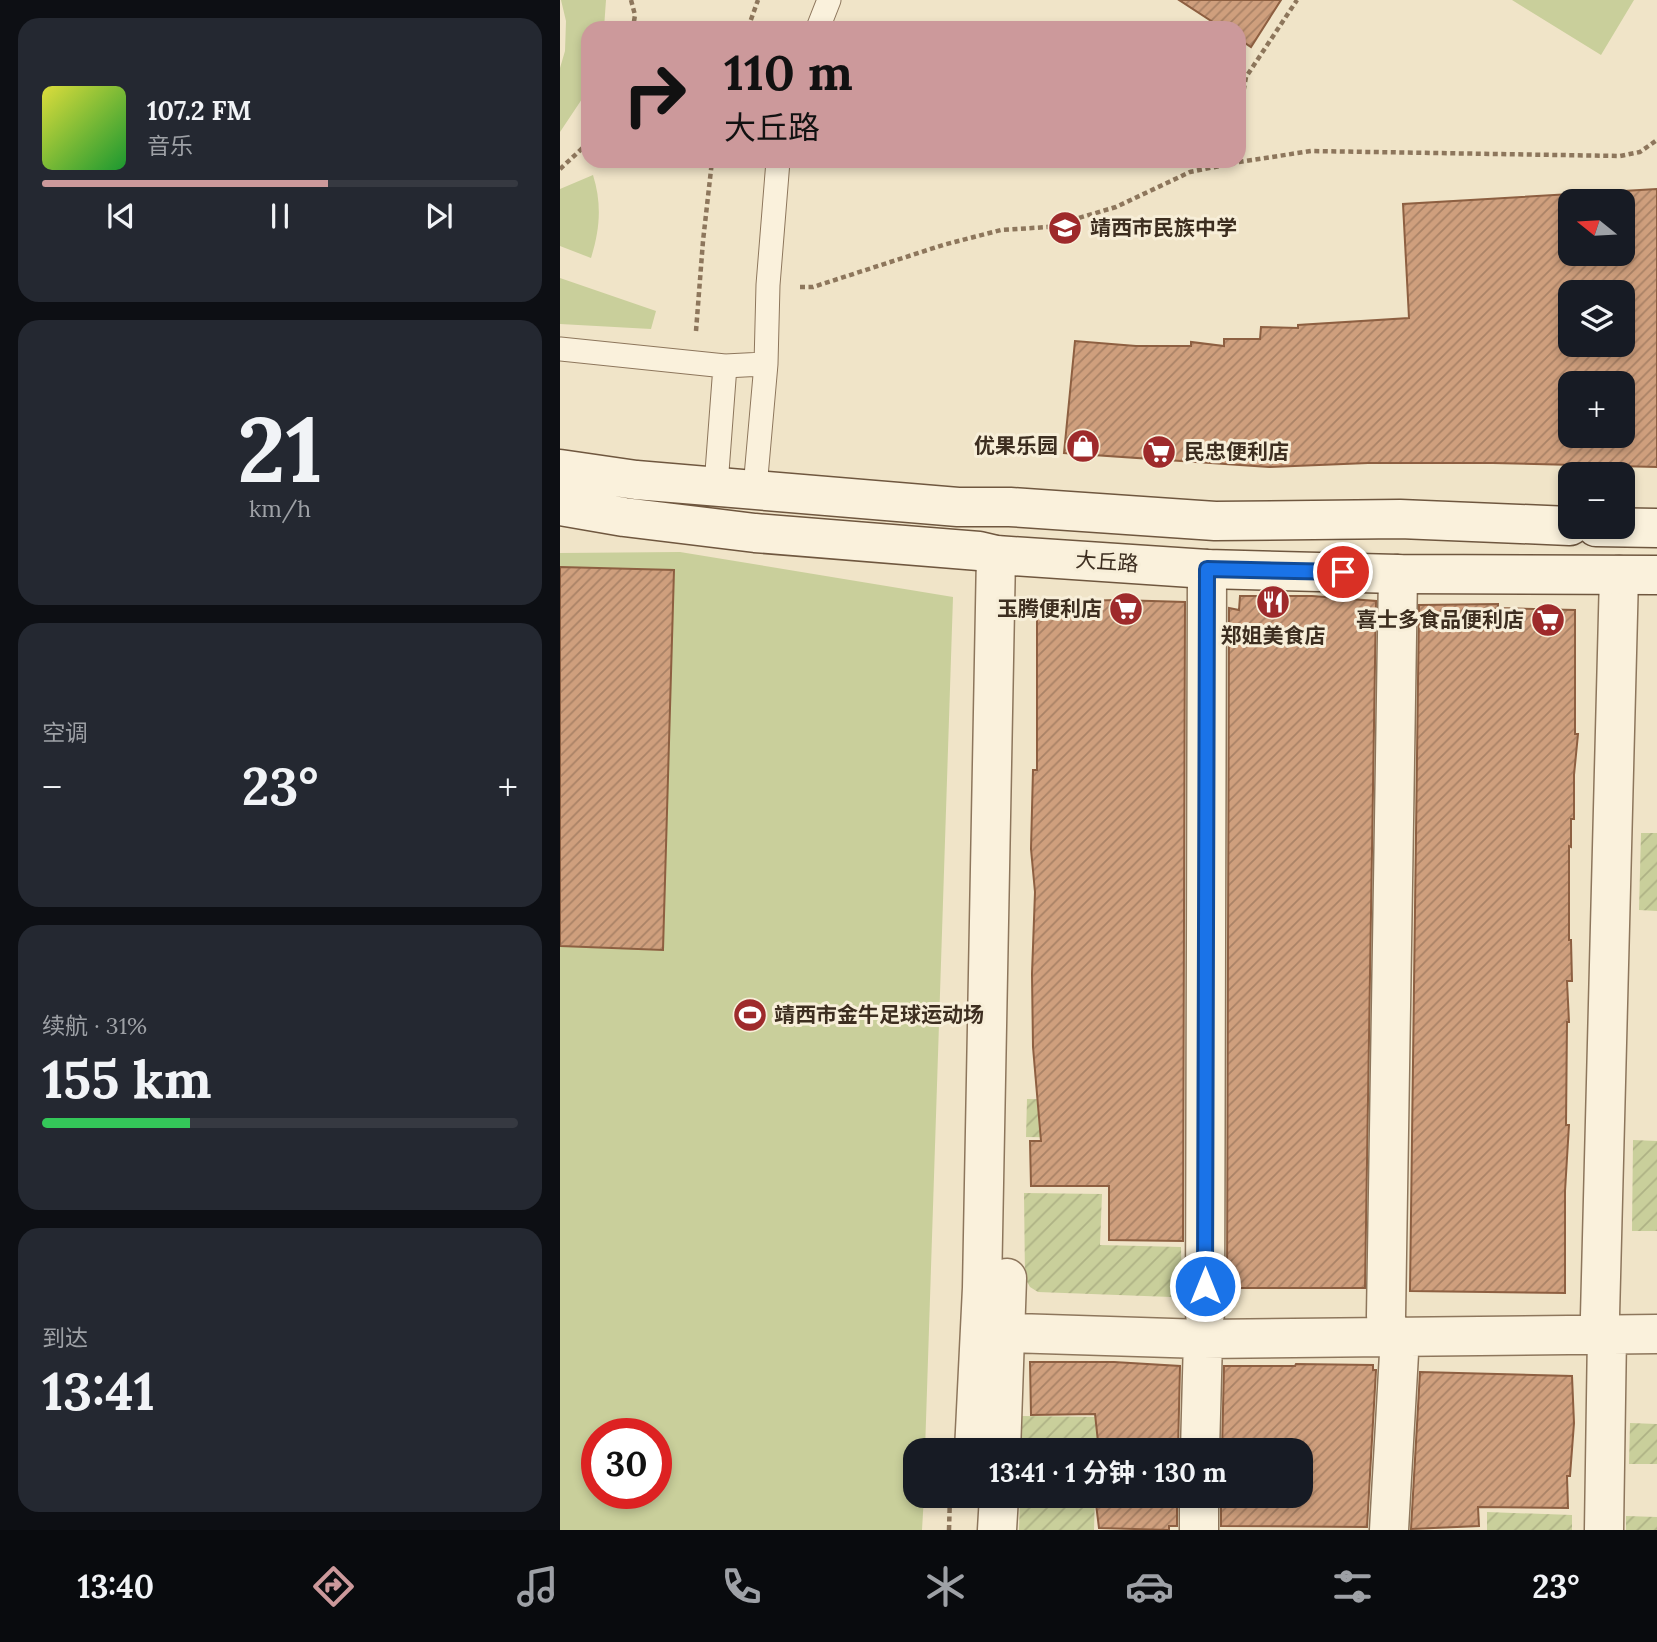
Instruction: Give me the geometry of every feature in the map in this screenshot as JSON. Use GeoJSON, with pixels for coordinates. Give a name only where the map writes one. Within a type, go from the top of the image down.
{"type":"FeatureCollection","features":[{"type":"Feature","properties":{"kind":"street"},"geometry":{"type":"LineString","coordinates":[[560,469],[636,480],[958,507],[1010,507],[1215,521],[1400,519],[1558,526]]}},
{"type":"Feature","properties":{"kind":"street","name":"大丘路"},"geometry":{"type":"LineString","coordinates":[[560,506],[624,517],[755,533],[1207,569],[1398,574],[1657,575]]}},
{"type":"Feature","properties":{"kind":"street"},"geometry":{"type":"LineString","coordinates":[[1635,528],[1657,528]]}},
{"type":"Feature","properties":{"kind":"street"},"geometry":{"type":"LineString","coordinates":[[999,1438],[992,1320],[1006,555]]}},
{"type":"Feature","properties":{"kind":"street"},"geometry":{"type":"LineString","coordinates":[[1200,1438],[1204,1326],[1207,569]]}},
{"type":"Feature","properties":{"kind":"street"},"geometry":{"type":"LineString","coordinates":[[1390,1530],[1398,574]]}},
{"type":"Feature","properties":{"kind":"street"},"geometry":{"type":"LineString","coordinates":[[1604,1530],[1604,1325],[1619,575]]}},
{"type":"Feature","properties":{"kind":"street"},"geometry":{"type":"LineString","coordinates":[[992,1320],[1204,1326],[1393,1326],[1604,1325],[1657,1317]]}},
{"type":"Feature","properties":{"kind":"street"},"geometry":{"type":"LineString","coordinates":[[976,1438],[992,1320]]}},
{"type":"Feature","properties":{"kind":"street"},"geometry":{"type":"LineString","coordinates":[[1604,1325],[1657,1334]]}},
{"type":"Feature","properties":{"kind":"street"},"geometry":{"type":"LineString","coordinates":[[971,1530],[972,1508]]}},
{"type":"Feature","properties":{"kind":"street"},"geometry":{"type":"LineString","coordinates":[[997,1530],[998,1508]]}},
{"type":"Feature","properties":{"kind":"street"},"geometry":{"type":"LineString","coordinates":[[1199,1508],[1199,1530]]}},
{"type":"Feature","properties":{"kind":"lane"},"geometry":{"type":"LineString","coordinates":[[821,21],[829,0]]}},
{"type":"Feature","properties":{"kind":"lane"},"geometry":{"type":"LineString","coordinates":[[755,488],[766,364],[768,285],[777,168]]}},
{"type":"Feature","properties":{"kind":"lane"},"geometry":{"type":"LineString","coordinates":[[560,349],[726,366],[766,364]]}},
{"type":"Feature","properties":{"kind":"lane"},"geometry":{"type":"LineString","coordinates":[[716,485],[726,366]]}},
{"type":"Feature","properties":{"kind":"path"},"geometry":{"type":"LineString","coordinates":[[631,0],[635,21]]}},
{"type":"Feature","properties":{"kind":"path"},"geometry":{"type":"LineString","coordinates":[[750,21],[758,0]]}},
{"type":"Feature","properties":{"kind":"path"},"geometry":{"type":"LineString","coordinates":[[1246,77],[1297,0]]}},
{"type":"Feature","properties":{"kind":"path"},"geometry":{"type":"LineString","coordinates":[[1246,159],[1311,151],[1620,156],[1640,152],[1657,140]]}},
{"type":"Feature","properties":{"kind":"path"},"geometry":{"type":"LineString","coordinates":[[560,169],[581,150]]}},
{"type":"Feature","properties":{"kind":"path"},"geometry":{"type":"LineString","coordinates":[[711,168],[696,333],[707,343],[717,342],[725,347],[728,356],[726,366]]}},
{"type":"Feature","properties":{"kind":"path"},"geometry":{"type":"LineString","coordinates":[[768,285],[813,287],[943,245],[1001,230],[1048,227],[1116,208],[1190,172],[1206,168]]}},
{"type":"Feature","properties":{"kind":"path"},"geometry":{"type":"LineString","coordinates":[[949,1530],[950,1508]]}},
{"type":"Feature","properties":{"kind":"green space"},"geometry":{"type":"Polygon","coordinates":[[[561,0],[606,0],[604,21],[581,21],[581,100],[560,132],[560,68],[565,51],[566,21],[561,0]]]}},
{"type":"Feature","properties":{"kind":"green space"},"geometry":{"type":"Polygon","coordinates":[[[1512,0],[1634,0],[1601,55],[1512,0]]]}},
{"type":"Feature","properties":{"kind":"green space"},"geometry":{"type":"Polygon","coordinates":[[[593,175],[599,216],[591,258],[560,246],[560,189],[593,175]]]}},
{"type":"Feature","properties":{"kind":"green space"},"geometry":{"type":"Polygon","coordinates":[[[560,278],[656,311],[651,329],[560,324],[560,278]]]}},
{"type":"Feature","properties":{"kind":"green space","name":"靖西市金牛足球运动场"},"geometry":{"type":"Polygon","coordinates":[[[680,552],[953,597],[925,1438],[903,1438],[903,1508],[923,1508],[922,1530],[560,1530],[560,553],[680,552]]]}},
{"type":"Feature","properties":{"kind":"green space"},"geometry":{"type":"Polygon","coordinates":[[[1641,833],[1657,833],[1657,911],[1639,910],[1641,833]]]}},
{"type":"Feature","properties":{"kind":"green space"},"geometry":{"type":"Polygon","coordinates":[[[1027,1099],[1096,1100],[1096,1138],[1026,1137],[1027,1099]]]}},
{"type":"Feature","properties":{"kind":"green space"},"geometry":{"type":"Polygon","coordinates":[[[1633,1140],[1657,1141],[1657,1231],[1632,1231],[1633,1140]]]}},
{"type":"Feature","properties":{"kind":"green space"},"geometry":{"type":"Polygon","coordinates":[[[1024,1193],[1102,1194],[1100,1245],[1181,1247],[1181,1274],[1175,1292],[1171,1297],[1038,1292],[1030,1287],[1025,1278],[1024,1193]]]}},
{"type":"Feature","properties":{"kind":"green space"},"geometry":{"type":"Polygon","coordinates":[[[1022,1416],[1098,1417],[1097,1438],[1021,1438],[1022,1416]]]}},
{"type":"Feature","properties":{"kind":"green space"},"geometry":{"type":"Polygon","coordinates":[[[1630,1423],[1657,1424],[1657,1464],[1629,1464],[1630,1423]]]}},
{"type":"Feature","properties":{"kind":"green space"},"geometry":{"type":"Polygon","coordinates":[[[1020,1508],[1095,1508],[1094,1530],[1019,1530],[1020,1508]]]}},
{"type":"Feature","properties":{"kind":"green space"},"geometry":{"type":"Polygon","coordinates":[[[1487,1512],[1572,1515],[1572,1530],[1487,1530],[1487,1512]]]}},
{"type":"Feature","properties":{"kind":"green space"},"geometry":{"type":"Polygon","coordinates":[[[1626,1516],[1657,1517],[1657,1530],[1626,1530],[1626,1516]]]}},
{"type":"Feature","properties":{"kind":"building"},"geometry":{"type":"Polygon","coordinates":[[[1179,0],[1281,0],[1251,47],[1246,44],[1246,21],[1211,21],[1179,0]]]}},
{"type":"Feature","properties":{"kind":"building"},"geometry":{"type":"Polygon","coordinates":[[[1657,189],[1657,467],[1635,466],[1635,462],[1558,462],[1558,465],[1368,463],[1269,467],[1064,453],[1075,341],[1136,346],[1191,346],[1191,342],[1224,346],[1224,339],[1260,339],[1261,327],[1298,328],[1298,325],[1409,318],[1403,204],[1558,195],[1558,266],[1635,266],[1635,190],[1657,189]]]}},
{"type":"Feature","properties":{"kind":"building"},"geometry":{"type":"Polygon","coordinates":[[[560,567],[674,570],[663,950],[560,946],[560,567]]]}},
{"type":"Feature","properties":{"kind":"building"},"geometry":{"type":"Polygon","coordinates":[[[1240,596],[1312,596],[1376,601],[1365,1288],[1227,1288],[1229,608],[1239,610],[1240,596]]]}},
{"type":"Feature","properties":{"kind":"building"},"geometry":{"type":"Polygon","coordinates":[[[1037,602],[1185,602],[1183,1241],[1109,1240],[1109,1186],[1031,1186],[1030,1141],[1041,1141],[1033,1047],[1035,892],[1031,849],[1033,770],[1037,770],[1037,602]]]}},
{"type":"Feature","properties":{"kind":"building"},"geometry":{"type":"Polygon","coordinates":[[[1498,604],[1498,608],[1575,610],[1575,734],[1578,734],[1574,819],[1571,819],[1571,847],[1569,846],[1572,981],[1567,981],[1569,1022],[1566,1125],[1569,1125],[1565,1191],[1565,1293],[1410,1291],[1419,605],[1498,604]]]}},
{"type":"Feature","properties":{"kind":"building"},"geometry":{"type":"Polygon","coordinates":[[[1030,1362],[1114,1362],[1180,1366],[1178,1438],[1098,1438],[1095,1414],[1031,1415],[1030,1362]]]}},
{"type":"Feature","properties":{"kind":"building"},"geometry":{"type":"Polygon","coordinates":[[[1373,1365],[1373,1370],[1376,1370],[1367,1527],[1221,1526],[1221,1508],[1313,1508],[1313,1438],[1222,1438],[1224,1366],[1373,1365]]]}},
{"type":"Feature","properties":{"kind":"building"},"geometry":{"type":"Polygon","coordinates":[[[1420,1372],[1572,1376],[1574,1423],[1570,1476],[1567,1476],[1568,1508],[1478,1507],[1479,1526],[1411,1529],[1420,1372]]]}},
{"type":"Feature","properties":{"kind":"building"},"geometry":{"type":"Polygon","coordinates":[[[1096,1508],[1177,1508],[1177,1526],[1169,1526],[1169,1530],[1099,1528],[1096,1508]]]}},
{"type":"Feature","properties":{"kind":"place","name":"靖西市民族中学"},"geometry":{"type":"Point","coordinates":[1065,228]}},
{"type":"Feature","properties":{"kind":"place","name":"优果乐园"},"geometry":{"type":"Point","coordinates":[1083,446]}},
{"type":"Feature","properties":{"kind":"place","name":"民忠便利店"},"geometry":{"type":"Point","coordinates":[1159,452]}},
{"type":"Feature","properties":{"kind":"place","name":"郑姐美食店"},"geometry":{"type":"Point","coordinates":[1273,602]}},
{"type":"Feature","properties":{"kind":"place","name":"玉腾便利店"},"geometry":{"type":"Point","coordinates":[1126,609]}},
{"type":"Feature","properties":{"kind":"place","name":"喜士多食品便利店"},"geometry":{"type":"Point","coordinates":[1548,620]}},
{"type":"Feature","properties":{"kind":"place","name":"靖西市金牛足球运动场"},"geometry":{"type":"Point","coordinates":[750,1015]}},
{"type":"Feature","properties":{"kind":"route"},"geometry":{"type":"LineString","coordinates":[[1205,1286],[1207,569],[1343,572]]}}]}
